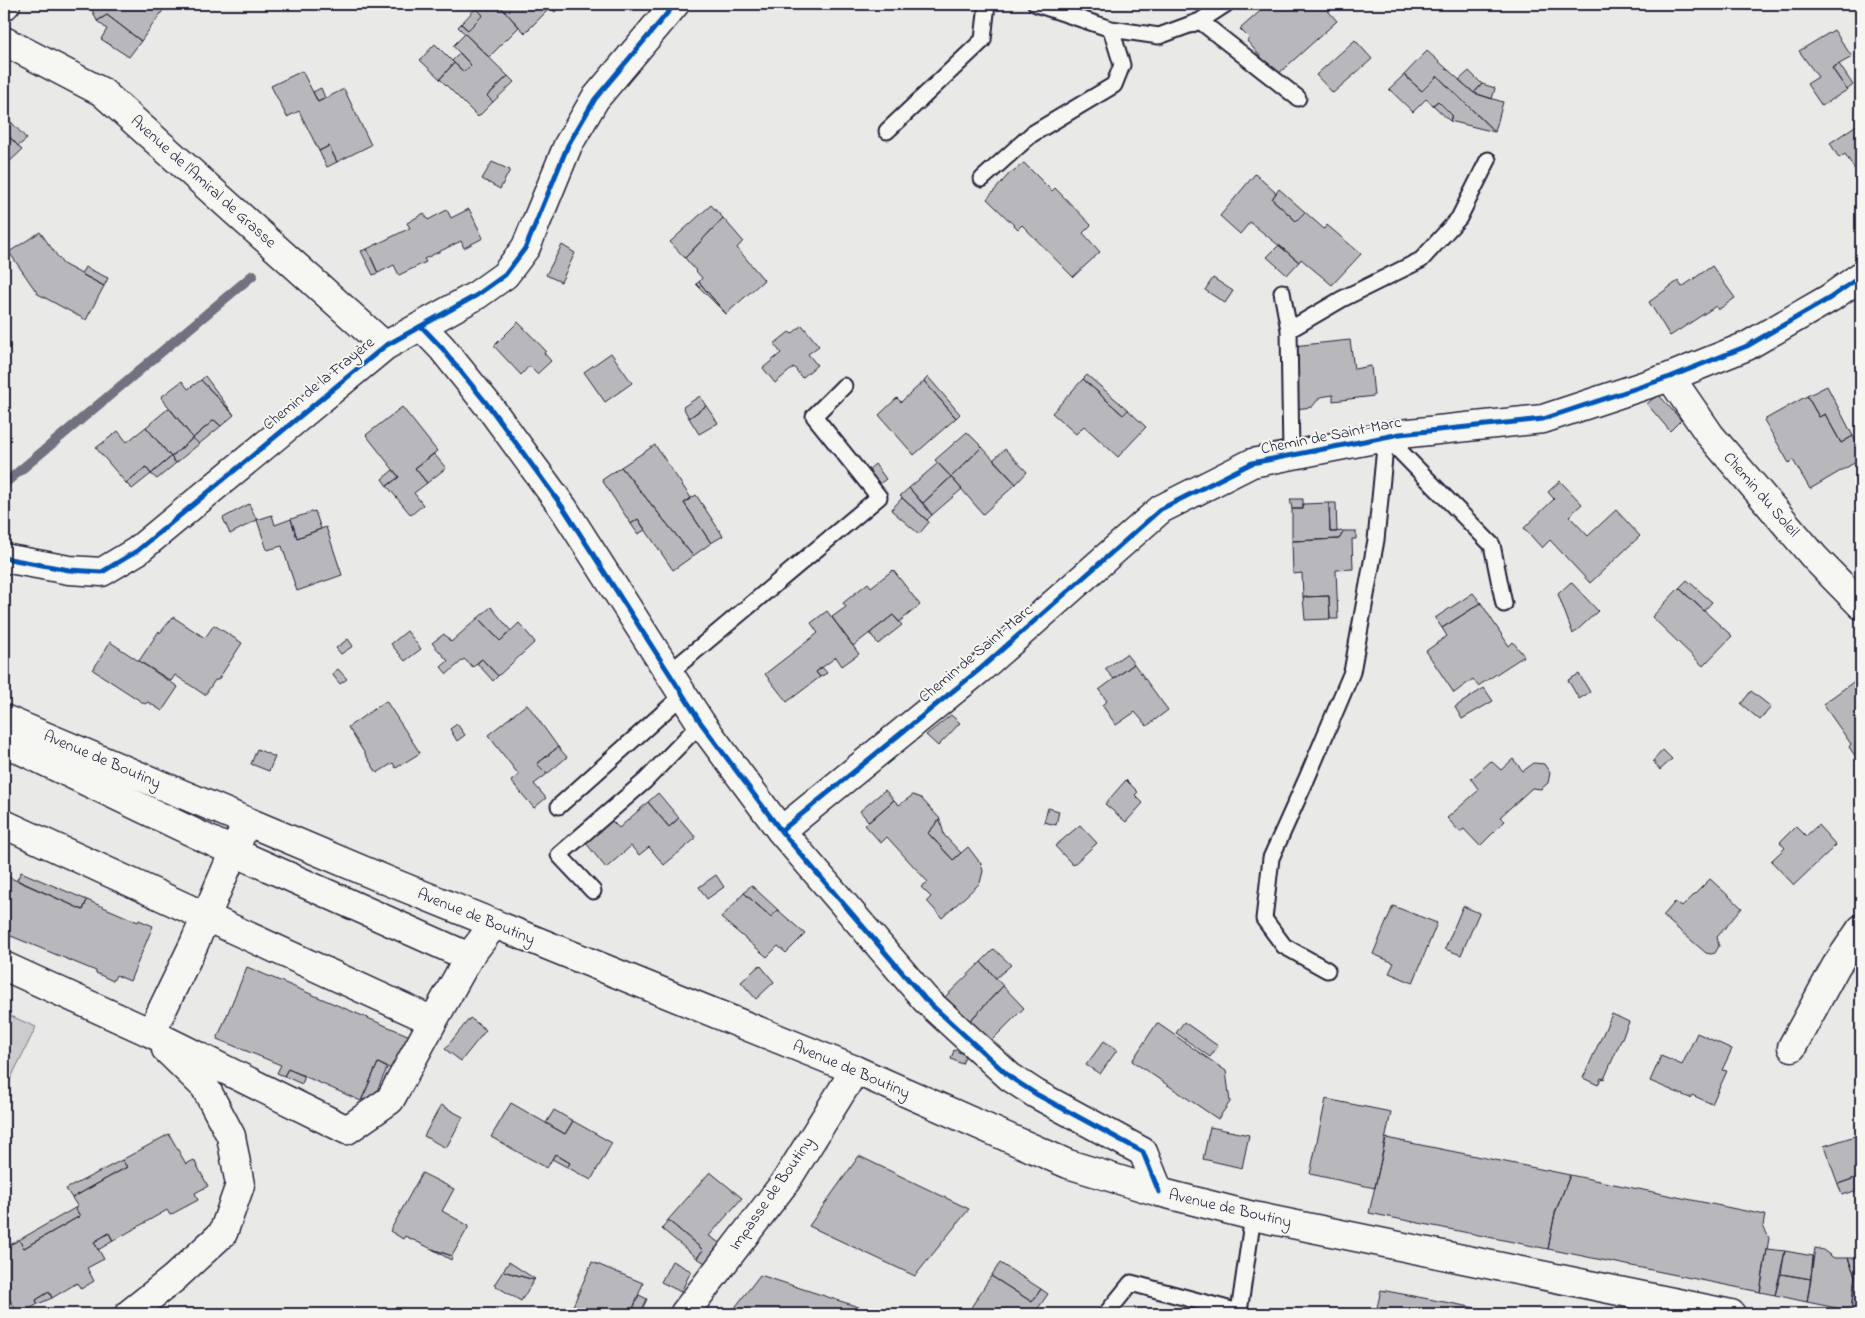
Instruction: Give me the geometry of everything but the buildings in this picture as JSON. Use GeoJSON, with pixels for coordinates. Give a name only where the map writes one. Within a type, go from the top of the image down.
{"type":"FeatureCollection","features":[{"type":"Feature","properties":{"kind":"street","name":"Chemin de la Frayère"},"geometry":{"type":"LineString","coordinates":[[4,558],[69,570],[102,572],[137,552],[385,346],[477,295],[505,275],[526,248],[568,145],[596,98],[675,4]]}},
{"type":"Feature","properties":{"kind":"street","name":"Avenue de l'Amiral de Grasse"},"geometry":{"type":"LineString","coordinates":[[4,41],[102,92],[385,346]]}},
{"type":"Feature","properties":{"kind":"street","name":"Chemin de Saint-Marc"},"geometry":{"type":"LineString","coordinates":[[780,831],[980,669],[1161,508],[1252,463],[1386,437],[1543,419],[1670,377],[1747,346],[1830,298],[1861,276]]}},
{"type":"Feature","properties":{"kind":"street"},"geometry":{"type":"LineString","coordinates":[[421,326],[442,348],[485,402],[564,509],[701,723],[780,831],[926,999],[1010,1077],[1036,1094],[1143,1152],[1159,1192]]}},
{"type":"Feature","properties":{"kind":"street","name":"Chemin du Soleil"},"geometry":{"type":"LineString","coordinates":[[1670,377],[1710,435],[1815,558],[1861,605]]}},
{"type":"Feature","properties":{"kind":"street","name":"Avenue de Boutiny"},"geometry":{"type":"LineString","coordinates":[[4,719],[494,924],[855,1070],[1068,1164],[1159,1192],[1253,1216],[1731,1314]]}},
{"type":"Feature","properties":{"kind":"street"},"geometry":{"type":"LineString","coordinates":[[4,742],[234,852],[470,957]]}},
{"type":"Feature","properties":{"kind":"street"},"geometry":{"type":"LineString","coordinates":[[151,1034],[247,822]]}},
{"type":"Feature","properties":{"kind":"street"},"geometry":{"type":"LineString","coordinates":[[4,824],[433,1021]]}},
{"type":"Feature","properties":{"kind":"street"},"geometry":{"type":"LineString","coordinates":[[4,966],[151,1034],[347,1130],[390,1100],[470,957],[494,924]]}},
{"type":"Feature","properties":{"kind":"street"},"geometry":{"type":"LineString","coordinates":[[1792,1047],[1836,966],[1861,930]]}},
{"type":"Feature","properties":{"kind":"street"},"geometry":{"type":"LineString","coordinates":[[129,1314],[173,1279],[223,1233],[240,1185],[231,1136],[205,1087],[151,1034]]}},
{"type":"Feature","properties":{"kind":"street","name":"Impasse de Boutiny"},"geometry":{"type":"LineString","coordinates":[[684,1314],[786,1181],[855,1070]]}},
{"type":"Feature","properties":{"kind":"lane"},"geometry":{"type":"LineString","coordinates":[[887,130],[983,40],[987,4]]}},
{"type":"Feature","properties":{"kind":"lane"},"geometry":{"type":"LineString","coordinates":[[1036,4],[1110,29],[1159,36],[1200,21],[1226,4]]}},
{"type":"Feature","properties":{"kind":"lane"},"geometry":{"type":"LineString","coordinates":[[1200,21],[1298,98]]}},
{"type":"Feature","properties":{"kind":"lane"},"geometry":{"type":"LineString","coordinates":[[982,180],[1032,134],[1114,85],[1122,65],[1110,29]]}},
{"type":"Feature","properties":{"kind":"lane"},"geometry":{"type":"LineString","coordinates":[[1289,330],[1342,299],[1421,260],[1458,218],[1488,160]]}},
{"type":"Feature","properties":{"kind":"lane"},"geometry":{"type":"LineString","coordinates":[[1282,292],[1289,330],[1291,456]]}},
{"type":"Feature","properties":{"kind":"lane"},"geometry":{"type":"LineString","coordinates":[[669,673],[880,498],[814,416],[844,386]]}},
{"type":"Feature","properties":{"kind":"lane"},"geometry":{"type":"LineString","coordinates":[[1386,437],[1492,545],[1504,604]]}},
{"type":"Feature","properties":{"kind":"lane"},"geometry":{"type":"LineString","coordinates":[[1328,970],[1284,946],[1264,919],[1271,858],[1352,672],[1376,540],[1386,437]]}},
{"type":"Feature","properties":{"kind":"lane"},"geometry":{"type":"LineString","coordinates":[[560,806],[684,695]]}},
{"type":"Feature","properties":{"kind":"lane"},"geometry":{"type":"LineString","coordinates":[[592,891],[559,855],[645,781],[701,723]]}},
{"type":"Feature","properties":{"kind":"lane"},"geometry":{"type":"LineString","coordinates":[[1106,1314],[1131,1283],[1239,1312],[1253,1216]]}},
{"type":"Feature","properties":{"kind":"shaded area"},"geometry":{"type":"Polygon","coordinates":[[[4,1013],[36,1027],[4,1092],[4,1013]]]}},
{"type":"Feature","properties":{"kind":"waterway"},"geometry":{"type":"LineString","coordinates":[[4,484],[253,275]]}},
{"type":"Feature","properties":{"kind":"cycle path"},"geometry":{"type":"LineString","coordinates":[[4,558],[69,570],[102,572],[137,551],[385,346],[477,295],[505,275],[526,247],[568,145],[595,99],[675,4]]}},
{"type":"Feature","properties":{"kind":"cycle path"},"geometry":{"type":"LineString","coordinates":[[781,831],[980,669],[1161,509],[1252,463],[1400,434],[1543,419],[1670,377],[1747,346],[1830,298],[1861,276]]}},
{"type":"Feature","properties":{"kind":"cycle path"},"geometry":{"type":"LineString","coordinates":[[421,326],[442,348],[491,409],[564,509],[701,723],[781,831],[925,999],[1010,1077],[1036,1094],[1143,1152],[1159,1192]]}}]}
